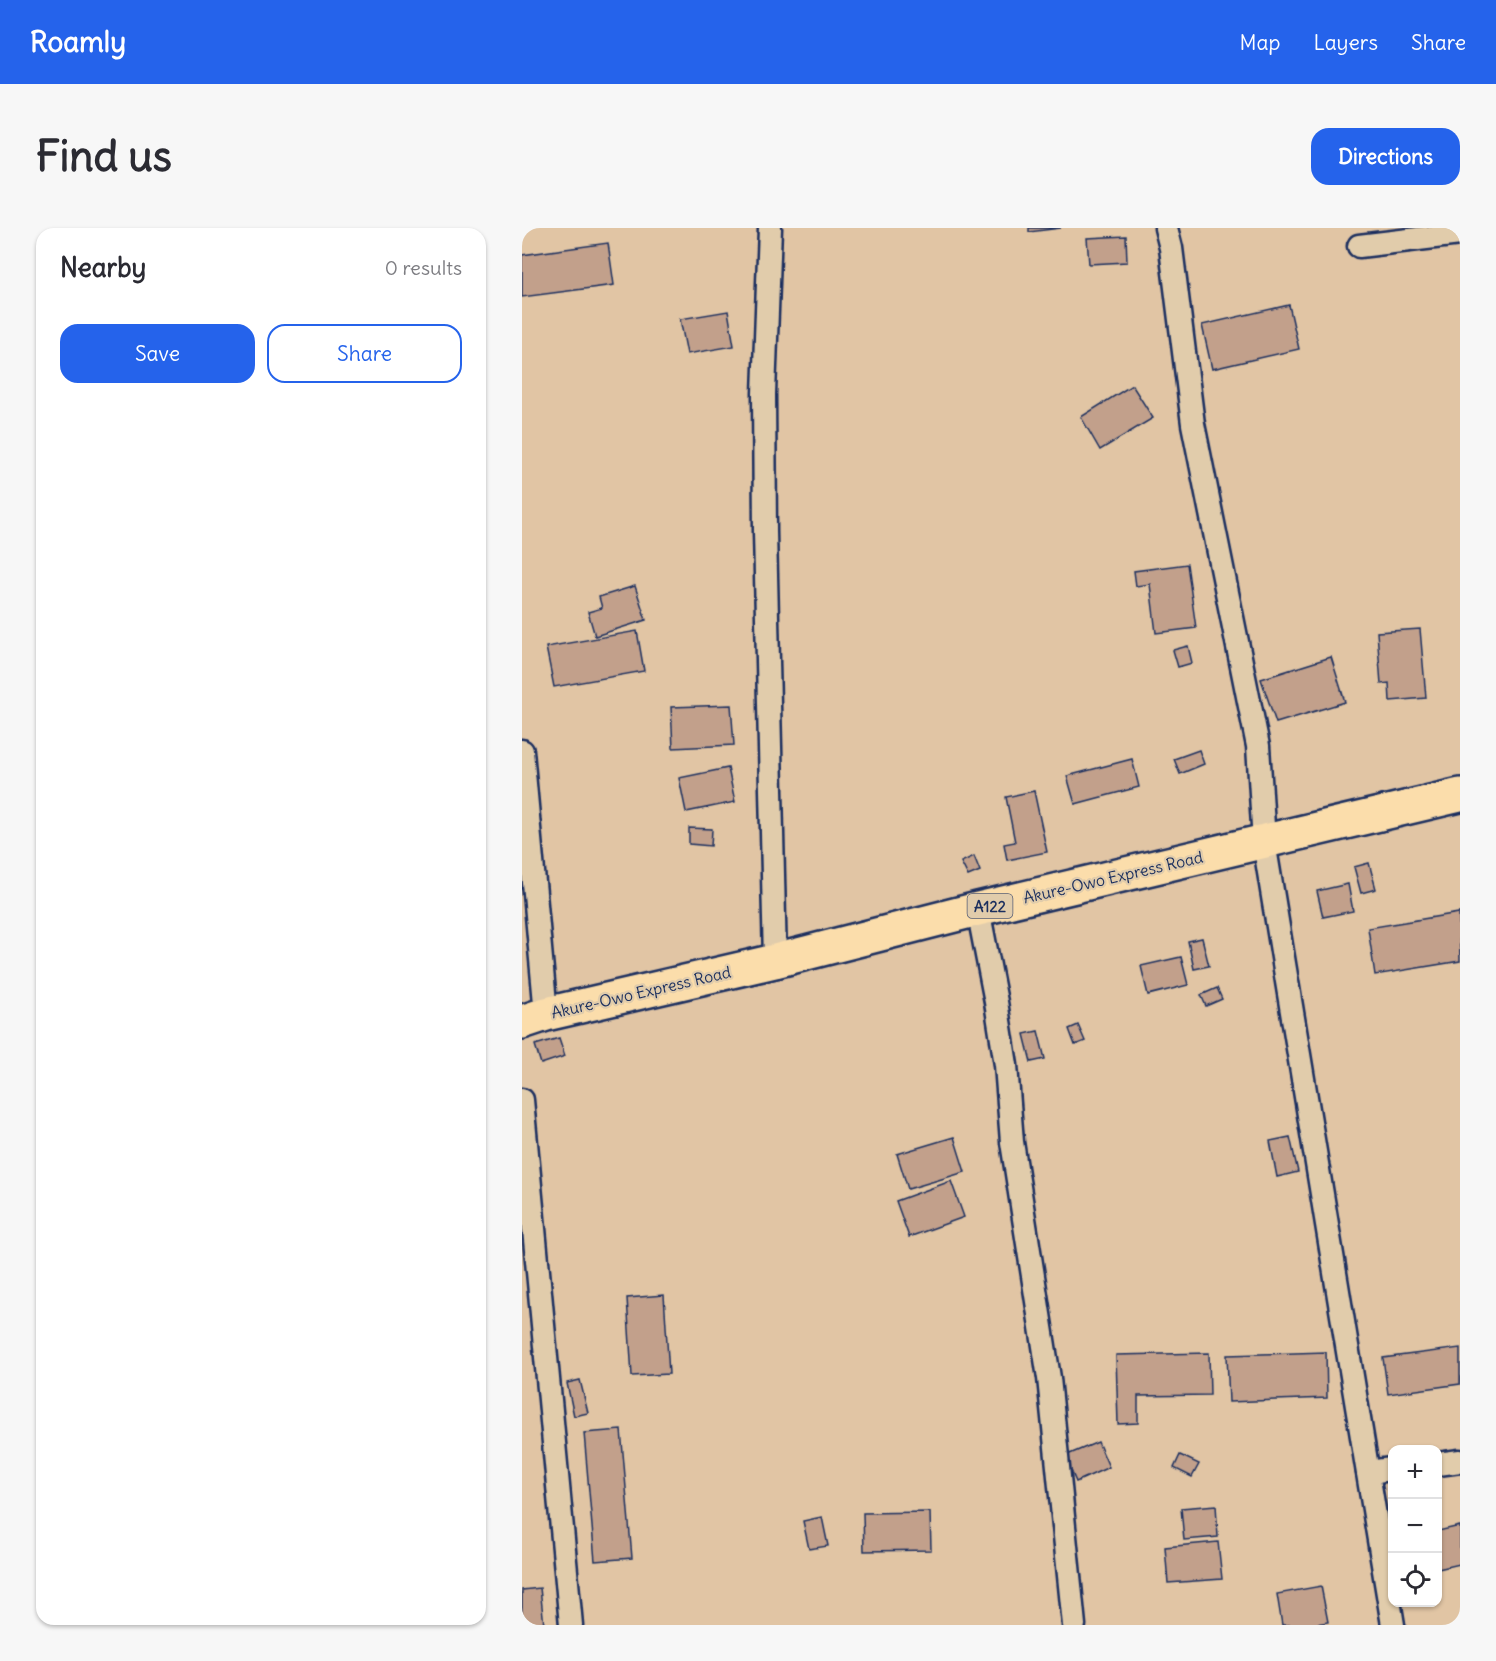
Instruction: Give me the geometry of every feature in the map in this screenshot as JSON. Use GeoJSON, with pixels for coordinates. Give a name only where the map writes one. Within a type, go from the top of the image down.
{"type":"FeatureCollection","features":[{"type":"Feature","properties":{"kind":"highway","name":"Akure-Owo Express Road"},"geometry":{"type":"LineString","coordinates":[[534,1018],[775,961],[978,909],[1460,795]]}},
{"type":"Feature","properties":{"kind":"street"},"geometry":{"type":"LineString","coordinates":[[770,228],[764,394],[775,961]]}},
{"type":"Feature","properties":{"kind":"street"},"geometry":{"type":"LineString","coordinates":[[1166,228],[1171,248],[1193,424],[1258,747],[1264,842],[1393,1625]]}},
{"type":"Feature","properties":{"kind":"street"},"geometry":{"type":"LineString","coordinates":[[1359,246],[1460,234]]}},
{"type":"Feature","properties":{"kind":"street"},"geometry":{"type":"LineString","coordinates":[[522,751],[534,1018]]}},
{"type":"Feature","properties":{"kind":"street"},"geometry":{"type":"LineString","coordinates":[[978,909],[1001,1033],[1012,1142],[1049,1378],[1074,1625]]}},
{"type":"Feature","properties":{"kind":"street"},"geometry":{"type":"LineString","coordinates":[[522,1100],[571,1625]]}},
{"type":"Feature","properties":{"kind":"street"},"geometry":{"type":"LineString","coordinates":[[1442,1463],[1460,1461]]}},
{"type":"Feature","properties":{"kind":"street"},"geometry":{"type":"LineString","coordinates":[[1368,1472],[1388,1470]]}},
{"type":"Feature","properties":{"kind":"building"},"geometry":{"type":"Polygon","coordinates":[[[1029,228],[1061,228],[1029,232],[1029,228]]]}},
{"type":"Feature","properties":{"kind":"building"},"geometry":{"type":"Polygon","coordinates":[[[1126,236],[1127,262],[1089,264],[1087,238],[1126,236]]]}},
{"type":"Feature","properties":{"kind":"building"},"geometry":{"type":"Polygon","coordinates":[[[608,243],[614,285],[522,297],[522,255],[608,243]]]}},
{"type":"Feature","properties":{"kind":"building"},"geometry":{"type":"Polygon","coordinates":[[[1289,305],[1299,349],[1212,369],[1202,325],[1289,305]]]}},
{"type":"Feature","properties":{"kind":"building"},"geometry":{"type":"Polygon","coordinates":[[[728,311],[734,346],[687,354],[680,319],[728,311]]]}},
{"type":"Feature","properties":{"kind":"building"},"geometry":{"type":"Polygon","coordinates":[[[1132,385],[1153,418],[1100,450],[1081,417],[1132,385]]]}},
{"type":"Feature","properties":{"kind":"building"},"geometry":{"type":"Polygon","coordinates":[[[1187,564],[1196,628],[1156,633],[1150,584],[1136,586],[1134,571],[1187,564]]]}},
{"type":"Feature","properties":{"kind":"building"},"geometry":{"type":"Polygon","coordinates":[[[635,586],[646,620],[595,636],[588,612],[602,608],[599,597],[635,586]]]}},
{"type":"Feature","properties":{"kind":"building"},"geometry":{"type":"Polygon","coordinates":[[[1420,629],[1426,698],[1390,701],[1389,683],[1381,684],[1377,632],[1420,629]]]}},
{"type":"Feature","properties":{"kind":"building"},"geometry":{"type":"Polygon","coordinates":[[[637,631],[644,671],[554,687],[546,647],[637,631]]]}},
{"type":"Feature","properties":{"kind":"building"},"geometry":{"type":"Polygon","coordinates":[[[1188,646],[1192,663],[1178,667],[1173,650],[1188,646]]]}},
{"type":"Feature","properties":{"kind":"building"},"geometry":{"type":"Polygon","coordinates":[[[1331,657],[1345,702],[1276,723],[1261,679],[1331,657]]]}},
{"type":"Feature","properties":{"kind":"building"},"geometry":{"type":"Polygon","coordinates":[[[731,705],[734,745],[673,748],[671,707],[731,705]]]}},
{"type":"Feature","properties":{"kind":"building"},"geometry":{"type":"Polygon","coordinates":[[[1199,750],[1204,764],[1180,774],[1174,759],[1199,750]]]}},
{"type":"Feature","properties":{"kind":"building"},"geometry":{"type":"Polygon","coordinates":[[[1132,759],[1139,787],[1075,804],[1067,776],[1132,759]]]}},
{"type":"Feature","properties":{"kind":"building"},"geometry":{"type":"Polygon","coordinates":[[[728,768],[735,802],[686,812],[679,778],[728,768]]]}},
{"type":"Feature","properties":{"kind":"building"},"geometry":{"type":"Polygon","coordinates":[[[1034,791],[1047,852],[1007,860],[1004,844],[1015,842],[1006,797],[1034,791]]]}},
{"type":"Feature","properties":{"kind":"building"},"geometry":{"type":"Polygon","coordinates":[[[689,828],[712,829],[711,846],[689,844],[689,828]]]}},
{"type":"Feature","properties":{"kind":"building"},"geometry":{"type":"Polygon","coordinates":[[[974,856],[980,871],[968,876],[961,862],[974,856]]]}},
{"type":"Feature","properties":{"kind":"building"},"geometry":{"type":"Polygon","coordinates":[[[1369,863],[1376,889],[1361,893],[1354,867],[1369,863]]]}},
{"type":"Feature","properties":{"kind":"building"},"geometry":{"type":"Polygon","coordinates":[[[1348,884],[1353,911],[1323,917],[1317,891],[1348,884]]]}},
{"type":"Feature","properties":{"kind":"building"},"geometry":{"type":"Polygon","coordinates":[[[1459,913],[1460,961],[1375,975],[1368,928],[1459,913]]]}},
{"type":"Feature","properties":{"kind":"building"},"geometry":{"type":"Polygon","coordinates":[[[1202,938],[1209,966],[1194,969],[1188,941],[1202,938]]]}},
{"type":"Feature","properties":{"kind":"building"},"geometry":{"type":"Polygon","coordinates":[[[1181,957],[1188,985],[1148,995],[1141,966],[1181,957]]]}},
{"type":"Feature","properties":{"kind":"building"},"geometry":{"type":"Polygon","coordinates":[[[1217,988],[1222,999],[1206,1006],[1201,995],[1217,988]]]}},
{"type":"Feature","properties":{"kind":"building"},"geometry":{"type":"Polygon","coordinates":[[[1078,1025],[1085,1041],[1075,1045],[1069,1029],[1078,1025]]]}},
{"type":"Feature","properties":{"kind":"building"},"geometry":{"type":"Polygon","coordinates":[[[1038,1031],[1045,1059],[1031,1062],[1024,1034],[1038,1031]]]}},
{"type":"Feature","properties":{"kind":"building"},"geometry":{"type":"Polygon","coordinates":[[[559,1038],[565,1056],[541,1064],[535,1045],[559,1038]]]}},
{"type":"Feature","properties":{"kind":"building"},"geometry":{"type":"Polygon","coordinates":[[[954,1137],[965,1172],[908,1189],[897,1154],[954,1137]]]}},
{"type":"Feature","properties":{"kind":"building"},"geometry":{"type":"Polygon","coordinates":[[[1290,1137],[1298,1172],[1277,1177],[1270,1141],[1290,1137]]]}},
{"type":"Feature","properties":{"kind":"building"},"geometry":{"type":"Polygon","coordinates":[[[951,1181],[964,1217],[909,1237],[896,1201],[951,1181]]]}},
{"type":"Feature","properties":{"kind":"building"},"geometry":{"type":"Polygon","coordinates":[[[664,1295],[669,1374],[632,1376],[627,1298],[664,1295]]]}},
{"type":"Feature","properties":{"kind":"building"},"geometry":{"type":"Polygon","coordinates":[[[1460,1348],[1460,1384],[1388,1394],[1383,1358],[1460,1348]]]}},
{"type":"Feature","properties":{"kind":"building"},"geometry":{"type":"Polygon","coordinates":[[[1326,1352],[1327,1398],[1229,1402],[1227,1355],[1326,1352]]]}},
{"type":"Feature","properties":{"kind":"building"},"geometry":{"type":"Polygon","coordinates":[[[1209,1353],[1210,1395],[1138,1396],[1138,1423],[1118,1424],[1116,1355],[1209,1353]]]}},
{"type":"Feature","properties":{"kind":"building"},"geometry":{"type":"Polygon","coordinates":[[[580,1380],[588,1413],[574,1416],[567,1383],[580,1380]]]}},
{"type":"Feature","properties":{"kind":"building"},"geometry":{"type":"Polygon","coordinates":[[[621,1430],[632,1558],[595,1561],[584,1433],[621,1430]]]}},
{"type":"Feature","properties":{"kind":"building"},"geometry":{"type":"Polygon","coordinates":[[[1098,1442],[1109,1467],[1076,1482],[1065,1456],[1098,1442]]]}},
{"type":"Feature","properties":{"kind":"building"},"geometry":{"type":"Polygon","coordinates":[[[1180,1455],[1199,1464],[1192,1477],[1174,1468],[1180,1455]]]}},
{"type":"Feature","properties":{"kind":"building"},"geometry":{"type":"Polygon","coordinates":[[[1216,1505],[1218,1537],[1184,1540],[1181,1508],[1216,1505]]]}},
{"type":"Feature","properties":{"kind":"building"},"geometry":{"type":"Polygon","coordinates":[[[930,1512],[931,1550],[864,1551],[863,1513],[930,1512]]]}},
{"type":"Feature","properties":{"kind":"building"},"geometry":{"type":"Polygon","coordinates":[[[822,1517],[828,1546],[809,1549],[803,1521],[822,1517]]]}},
{"type":"Feature","properties":{"kind":"building"},"geometry":{"type":"Polygon","coordinates":[[[1460,1526],[1460,1564],[1442,1568],[1442,1530],[1460,1526]]]}},
{"type":"Feature","properties":{"kind":"building"},"geometry":{"type":"Polygon","coordinates":[[[1218,1542],[1222,1579],[1168,1583],[1165,1547],[1218,1542]]]}},
{"type":"Feature","properties":{"kind":"building"},"geometry":{"type":"Polygon","coordinates":[[[1321,1586],[1328,1622],[1311,1625],[1282,1625],[1277,1594],[1321,1586]]]}},
{"type":"Feature","properties":{"kind":"building"},"geometry":{"type":"Polygon","coordinates":[[[540,1588],[544,1625],[522,1625],[522,1590],[540,1588]]]}}]}
